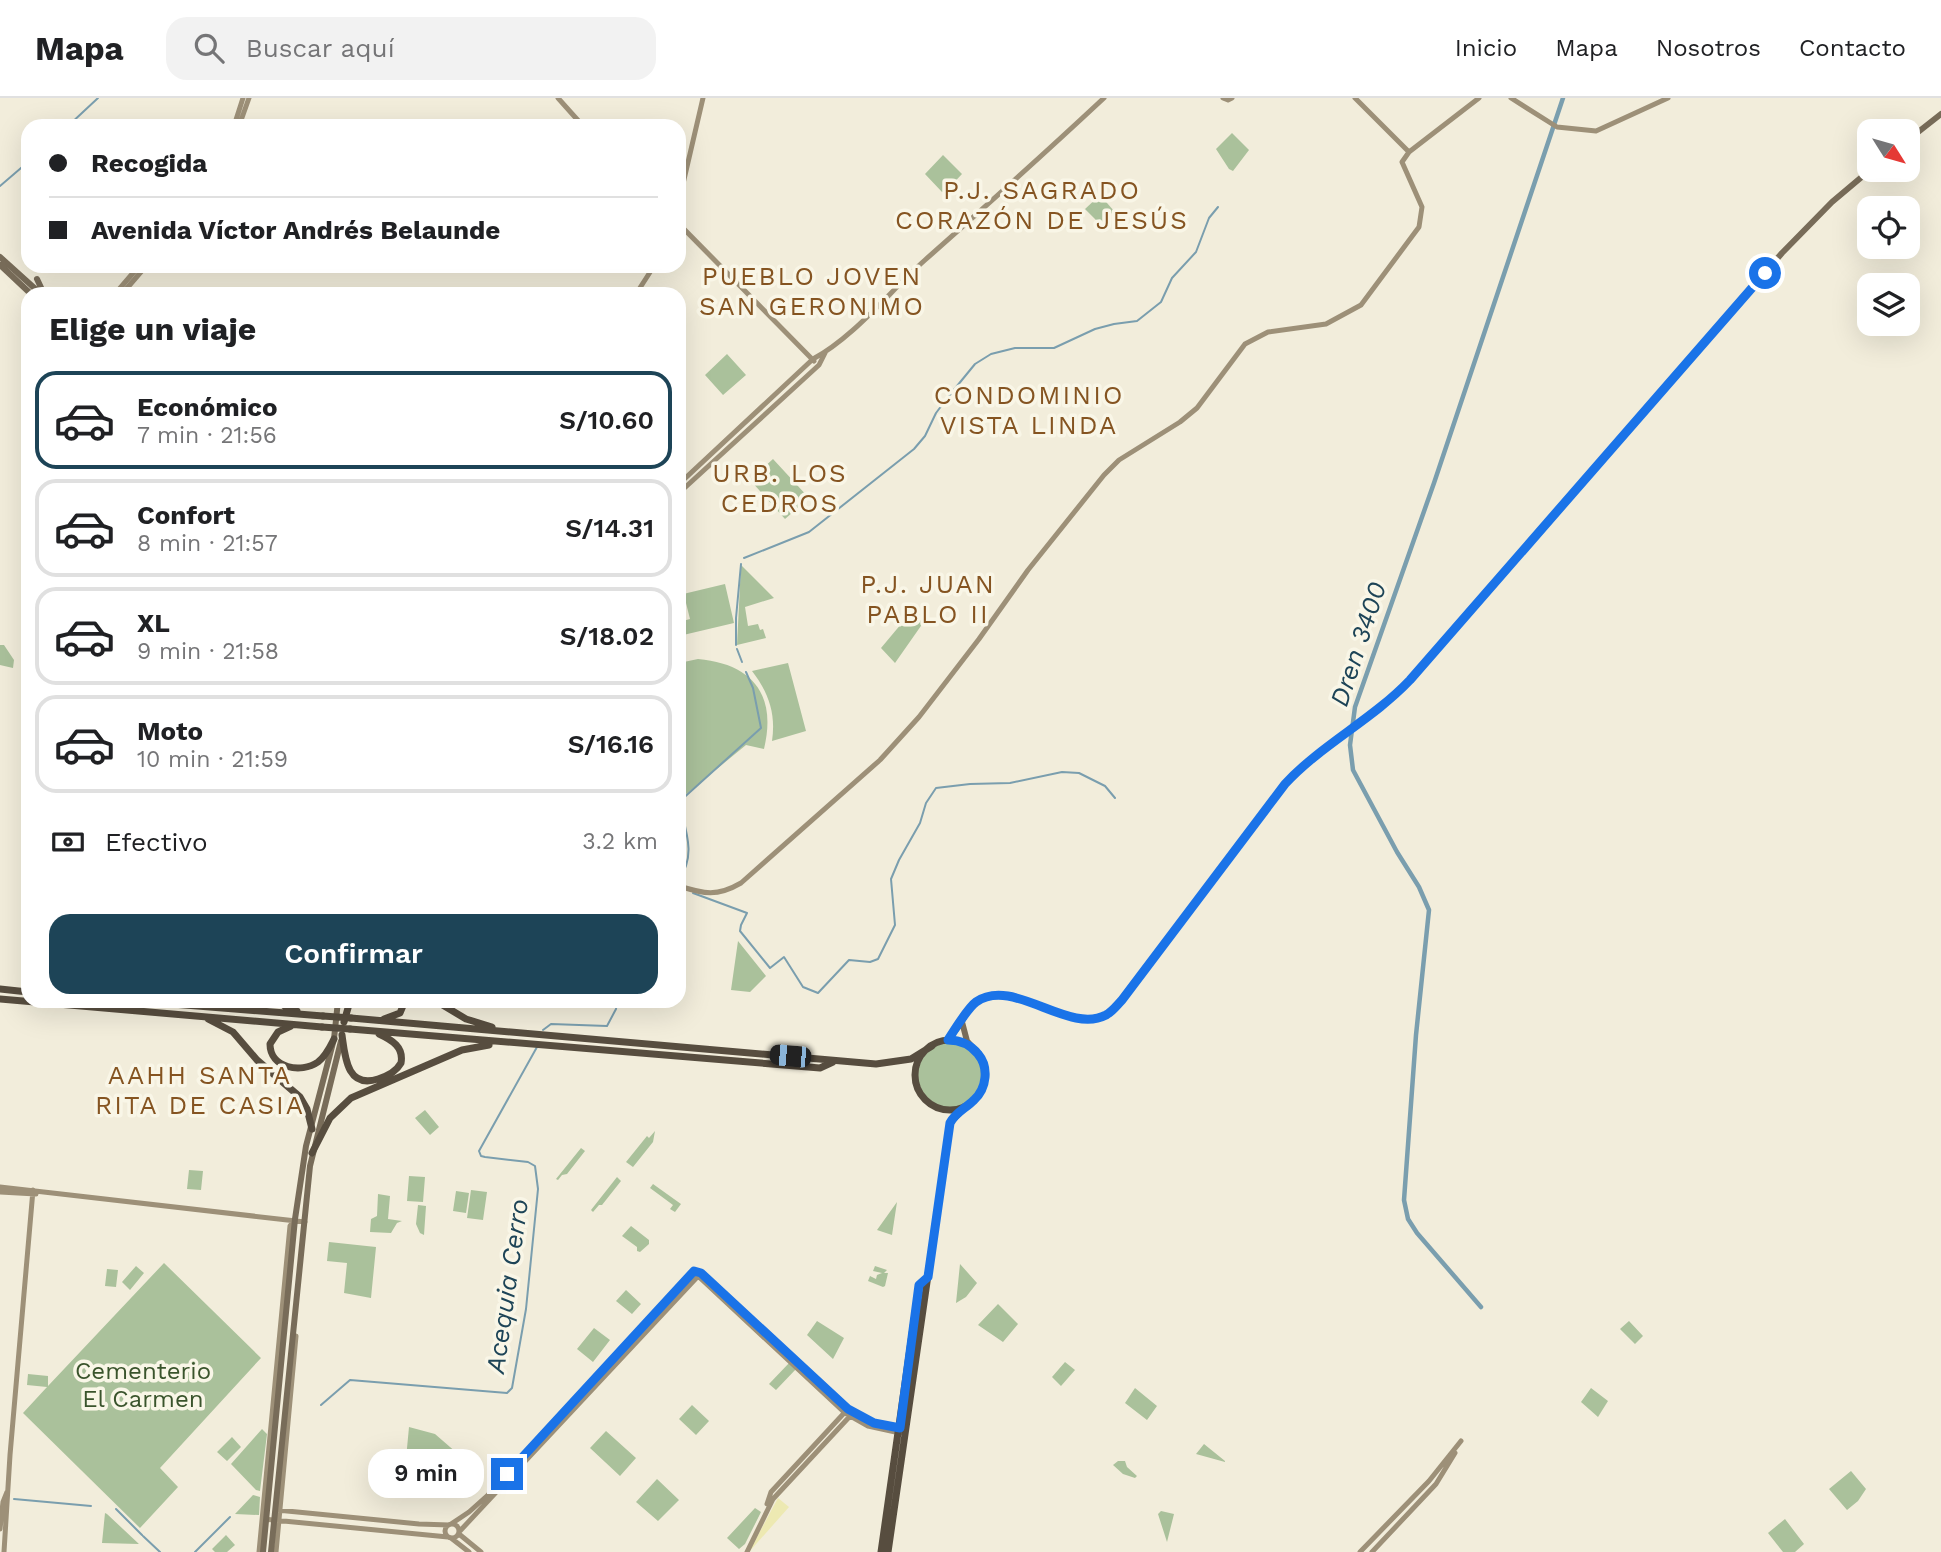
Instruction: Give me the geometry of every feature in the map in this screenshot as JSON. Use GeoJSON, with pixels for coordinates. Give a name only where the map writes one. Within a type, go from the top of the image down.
{"type":"FeatureCollection","features":[{"type":"Feature","properties":{"kind":"highway"},"geometry":{"type":"LineString","coordinates":[[0,989],[21,991]]}},
{"type":"Feature","properties":{"kind":"highway"},"geometry":{"type":"LineString","coordinates":[[0,999],[21,1001]]}},
{"type":"Feature","properties":{"kind":"highway"},"geometry":{"type":"LineString","coordinates":[[102,1008],[820,1068],[835,1060]]}},
{"type":"Feature","properties":{"kind":"highway"},"geometry":{"type":"LineString","coordinates":[[218,1008],[890,1063],[911,1059],[948,1040],[959,1041],[974,1049],[984,1065],[984,1084],[974,1100],[950,1123],[928,1277],[881,1552]]}},
{"type":"Feature","properties":{"kind":"highway"},"geometry":{"type":"LineString","coordinates":[[287,1008],[310,1016]]}},
{"type":"Feature","properties":{"kind":"highway"},"geometry":{"type":"LineString","coordinates":[[347,1020],[348,1008]]}},
{"type":"Feature","properties":{"kind":"highway"},"geometry":{"type":"LineString","coordinates":[[377,1020],[400,1013],[402,1008]]}},
{"type":"Feature","properties":{"kind":"highway"},"geometry":{"type":"LineString","coordinates":[[448,1008],[466,1019],[509,1032]]}},
{"type":"Feature","properties":{"kind":"highway"},"geometry":{"type":"LineString","coordinates":[[204,1017],[233,1032],[257,1060],[300,1097],[307,1109],[312,1129]]}},
{"type":"Feature","properties":{"kind":"highway"},"geometry":{"type":"LineString","coordinates":[[296,1025],[278,1032],[270,1044],[272,1056],[282,1065],[302,1067],[316,1064],[338,1037]]}},
{"type":"Feature","properties":{"kind":"highway"},"geometry":{"type":"LineString","coordinates":[[338,1037],[352,1074],[361,1080],[373,1080],[394,1071],[402,1058],[395,1042],[376,1032]]}},
{"type":"Feature","properties":{"kind":"highway"},"geometry":{"type":"LineString","coordinates":[[312,1153],[330,1118],[351,1098],[462,1050],[505,1043]]}},
{"type":"Feature","properties":{"kind":"highway"},"geometry":{"type":"LineString","coordinates":[[932,1046],[922,1054],[917,1066],[919,1091],[927,1101],[938,1108],[951,1110],[964,1107]]}},
{"type":"Feature","properties":{"kind":"highway"},"geometry":{"type":"LineString","coordinates":[[888,1552],[919,1285],[928,1277]]}},
{"type":"Feature","properties":{"kind":"main road"},"geometry":{"type":"LineString","coordinates":[[1920,131],[1941,114]]}},
{"type":"Feature","properties":{"kind":"main road"},"geometry":{"type":"LineString","coordinates":[[948,1040],[974,1003],[996,995],[1077,1018],[1096,1018],[1109,1014],[1285,784],[1314,756],[1387,704],[1410,680],[1782,253],[1832,202],[1857,181]]}},
{"type":"Feature","properties":{"kind":"main road"},"geometry":{"type":"LineString","coordinates":[[2,254],[21,272]]}},
{"type":"Feature","properties":{"kind":"main road"},"geometry":{"type":"LineString","coordinates":[[0,265],[24,287]]}},
{"type":"Feature","properties":{"kind":"main road"},"geometry":{"type":"LineString","coordinates":[[22,273],[37,287]]}},
{"type":"Feature","properties":{"kind":"main road"},"geometry":{"type":"LineString","coordinates":[[37,279],[40,287]]}},
{"type":"Feature","properties":{"kind":"main road"},"geometry":{"type":"LineString","coordinates":[[261,1552],[264,1519],[271,1510],[312,1153],[333,1081],[338,1008]]}},
{"type":"Feature","properties":{"kind":"main road"},"geometry":{"type":"LineString","coordinates":[[274,1552],[277,1521],[271,1510],[295,1219],[306,1146],[338,1037],[347,1020]]}},
{"type":"Feature","properties":{"kind":"main road"},"geometry":{"type":"LineString","coordinates":[[962,1022],[967,1041],[974,1049]]}},
{"type":"Feature","properties":{"kind":"street"},"geometry":{"type":"LineString","coordinates":[[238,119],[243,98]]}},
{"type":"Feature","properties":{"kind":"street"},"geometry":{"type":"LineString","coordinates":[[240,119],[249,98]]}},
{"type":"Feature","properties":{"kind":"street"},"geometry":{"type":"LineString","coordinates":[[558,98],[577,119]]}},
{"type":"Feature","properties":{"kind":"street"},"geometry":{"type":"LineString","coordinates":[[686,170],[702,98]]}},
{"type":"Feature","properties":{"kind":"street"},"geometry":{"type":"LineString","coordinates":[[686,477],[813,359],[825,353],[1104,98]]}},
{"type":"Feature","properties":{"kind":"street"},"geometry":{"type":"LineString","coordinates":[[1223,98],[1233,98]]}},
{"type":"Feature","properties":{"kind":"street"},"geometry":{"type":"LineString","coordinates":[[1355,98],[1409,152]]}},
{"type":"Feature","properties":{"kind":"street"},"geometry":{"type":"LineString","coordinates":[[686,889],[703,894],[718,893],[741,883],[880,760],[919,717],[1028,570],[1104,474],[1119,460],[1180,422],[1197,408],[1245,344],[1268,332],[1326,324],[1361,305],[1419,226],[1422,207],[1402,162],[1409,152],[1479,98]]}},
{"type":"Feature","properties":{"kind":"street"},"geometry":{"type":"LineString","coordinates":[[1511,98],[1554,125],[1596,131],[1668,98]]}},
{"type":"Feature","properties":{"kind":"street"},"geometry":{"type":"LineString","coordinates":[[686,231],[818,365]]}},
{"type":"Feature","properties":{"kind":"street"},"geometry":{"type":"LineString","coordinates":[[121,287],[133,273]]}},
{"type":"Feature","properties":{"kind":"street"},"geometry":{"type":"LineString","coordinates":[[128,287],[140,273]]}},
{"type":"Feature","properties":{"kind":"street"},"geometry":{"type":"LineString","coordinates":[[686,487],[818,365],[825,353]]}},
{"type":"Feature","properties":{"kind":"street"},"geometry":{"type":"LineString","coordinates":[[0,1189],[304,1220]]}},
{"type":"Feature","properties":{"kind":"street"},"geometry":{"type":"LineString","coordinates":[[4,1552],[7,1492],[35,1193]]}},
{"type":"Feature","properties":{"kind":"street"},"geometry":{"type":"LineString","coordinates":[[698,1274],[849,1413],[903,1431]]}},
{"type":"Feature","properties":{"kind":"street"},"geometry":{"type":"LineString","coordinates":[[469,1552],[450,1537],[445,1529],[488,1495],[698,1274]]}},
{"type":"Feature","properties":{"kind":"street"},"geometry":{"type":"LineString","coordinates":[[264,1519],[450,1537],[459,1533],[698,1274]]}},
{"type":"Feature","properties":{"kind":"street"},"geometry":{"type":"LineString","coordinates":[[747,1552],[771,1492],[849,1413]]}},
{"type":"Feature","properties":{"kind":"street"},"geometry":{"type":"LineString","coordinates":[[1360,1552],[1429,1481],[1461,1441],[1436,1484],[1372,1552]]}},
{"type":"Feature","properties":{"kind":"street"},"geometry":{"type":"LineString","coordinates":[[0,1491],[7,1492]]}},
{"type":"Feature","properties":{"kind":"street"},"geometry":{"type":"LineString","coordinates":[[0,1529],[1,1501],[7,1492]]}},
{"type":"Feature","properties":{"kind":"street"},"geometry":{"type":"LineString","coordinates":[[271,1510],[419,1524],[450,1524],[457,1526],[459,1533],[481,1552]]}},
{"type":"Feature","properties":{"kind":"green space"},"geometry":{"type":"Polygon","coordinates":[[[1232,133],[1249,150],[1233,171],[1216,149],[1232,133]]]}},
{"type":"Feature","properties":{"kind":"green space"},"geometry":{"type":"Polygon","coordinates":[[[943,155],[962,174],[945,192],[925,174],[943,155]]]}},
{"type":"Feature","properties":{"kind":"green space"},"geometry":{"type":"Polygon","coordinates":[[[1100,195],[1114,211],[1100,224],[1085,209],[1100,195]]]}},
{"type":"Feature","properties":{"kind":"green space"},"geometry":{"type":"Polygon","coordinates":[[[727,354],[746,375],[723,395],[705,375],[727,354]]]}},
{"type":"Feature","properties":{"kind":"green space"},"geometry":{"type":"Polygon","coordinates":[[[773,459],[809,498],[785,519],[750,480],[773,459]]]}},
{"type":"Feature","properties":{"kind":"green space"},"geometry":{"type":"Polygon","coordinates":[[[741,565],[774,598],[745,607],[748,626],[758,624],[766,638],[737,645],[741,565]]]}},
{"type":"Feature","properties":{"kind":"green space"},"geometry":{"type":"Polygon","coordinates":[[[725,584],[734,623],[686,634],[686,620],[690,619],[686,593],[725,584]]]}},
{"type":"Feature","properties":{"kind":"green space"},"geometry":{"type":"Polygon","coordinates":[[[912,611],[923,623],[895,663],[881,648],[912,611]]]}},
{"type":"Feature","properties":{"kind":"green space"},"geometry":{"type":"Polygon","coordinates":[[[0,645],[4,645],[14,660],[13,668],[0,665],[0,645]]]}},
{"type":"Feature","properties":{"kind":"green space"},"geometry":{"type":"Polygon","coordinates":[[[698,659],[717,662],[746,675],[763,698],[767,713],[767,730],[764,749],[746,745],[686,794],[686,662],[698,659]]]}},
{"type":"Feature","properties":{"kind":"green space"},"geometry":{"type":"Polygon","coordinates":[[[788,663],[806,731],[772,741],[770,704],[752,671],[788,663]]]}},
{"type":"Feature","properties":{"kind":"green space"},"geometry":{"type":"Polygon","coordinates":[[[738,941],[766,976],[750,992],[731,990],[738,941]]]}},
{"type":"Feature","properties":{"kind":"green space"},"geometry":{"type":"Polygon","coordinates":[[[951,1042],[964,1045],[974,1052],[981,1062],[984,1075],[981,1088],[974,1098],[964,1105],[951,1108],[938,1105],[928,1098],[921,1088],[918,1075],[921,1062],[928,1052],[938,1045],[951,1042]]]}},
{"type":"Feature","properties":{"kind":"green space"},"geometry":{"type":"Polygon","coordinates":[[[425,1110],[439,1127],[430,1135],[415,1118],[425,1110]]]}},
{"type":"Feature","properties":{"kind":"green space"},"geometry":{"type":"Polygon","coordinates":[[[655,1131],[653,1142],[633,1167],[626,1162],[647,1136],[649,1138],[655,1131]]]}},
{"type":"Feature","properties":{"kind":"green space"},"geometry":{"type":"Polygon","coordinates":[[[581,1148],[585,1151],[567,1174],[556,1179],[581,1148]]]}},
{"type":"Feature","properties":{"kind":"green space"},"geometry":{"type":"Polygon","coordinates":[[[189,1170],[203,1171],[201,1190],[187,1189],[189,1170]]]}},
{"type":"Feature","properties":{"kind":"green space"},"geometry":{"type":"Polygon","coordinates":[[[409,1176],[425,1177],[423,1202],[407,1201],[409,1176]]]}},
{"type":"Feature","properties":{"kind":"green space"},"geometry":{"type":"Polygon","coordinates":[[[617,1177],[621,1181],[593,1212],[591,1210],[617,1177]]]}},
{"type":"Feature","properties":{"kind":"green space"},"geometry":{"type":"Polygon","coordinates":[[[653,1184],[681,1204],[675,1212],[670,1209],[673,1205],[650,1188],[653,1184]]]}},
{"type":"Feature","properties":{"kind":"green space"},"geometry":{"type":"Polygon","coordinates":[[[471,1190],[487,1192],[483,1220],[467,1218],[471,1190]]]}},
{"type":"Feature","properties":{"kind":"green space"},"geometry":{"type":"Polygon","coordinates":[[[456,1191],[469,1193],[466,1213],[453,1211],[456,1191]]]}},
{"type":"Feature","properties":{"kind":"green space"},"geometry":{"type":"Polygon","coordinates":[[[378,1194],[390,1196],[388,1219],[402,1221],[397,1223],[391,1233],[370,1232],[371,1219],[377,1216],[378,1194]]]}},
{"type":"Feature","properties":{"kind":"green space"},"geometry":{"type":"Polygon","coordinates":[[[897,1202],[892,1235],[877,1230],[897,1202]]]}},
{"type":"Feature","properties":{"kind":"green space"},"geometry":{"type":"Polygon","coordinates":[[[418,1205],[426,1206],[424,1235],[416,1224],[418,1205]]]}},
{"type":"Feature","properties":{"kind":"green space"},"geometry":{"type":"Polygon","coordinates":[[[631,1226],[649,1240],[649,1244],[640,1252],[622,1236],[631,1226]]]}},
{"type":"Feature","properties":{"kind":"green space"},"geometry":{"type":"Polygon","coordinates":[[[329,1242],[376,1247],[371,1298],[344,1293],[347,1263],[327,1261],[329,1242]]]}},
{"type":"Feature","properties":{"kind":"green space","name":"Cementerio El Carmen"},"geometry":{"type":"Polygon","coordinates":[[[164,1263],[261,1358],[160,1468],[178,1487],[140,1528],[23,1413],[47,1387],[27,1385],[28,1374],[48,1376],[48,1386],[164,1263]]]}},
{"type":"Feature","properties":{"kind":"green space"},"geometry":{"type":"Polygon","coordinates":[[[960,1264],[977,1283],[966,1297],[956,1303],[960,1264]]]}},
{"type":"Feature","properties":{"kind":"green space"},"geometry":{"type":"Polygon","coordinates":[[[136,1266],[144,1273],[130,1290],[122,1282],[136,1266]]]}},
{"type":"Feature","properties":{"kind":"green space"},"geometry":{"type":"Polygon","coordinates":[[[875,1266],[887,1270],[884,1273],[888,1273],[883,1287],[868,1281],[870,1276],[876,1279],[877,1275],[882,1273],[873,1271],[875,1266]]]}},
{"type":"Feature","properties":{"kind":"green space"},"geometry":{"type":"Polygon","coordinates":[[[107,1269],[118,1270],[116,1287],[105,1286],[107,1269]]]}},
{"type":"Feature","properties":{"kind":"green space"},"geometry":{"type":"Polygon","coordinates":[[[626,1290],[641,1304],[632,1314],[616,1301],[626,1290]]]}},
{"type":"Feature","properties":{"kind":"green space"},"geometry":{"type":"Polygon","coordinates":[[[998,1304],[1018,1324],[1003,1342],[978,1325],[998,1304]]]}},
{"type":"Feature","properties":{"kind":"green space"},"geometry":{"type":"Polygon","coordinates":[[[817,1321],[844,1338],[833,1359],[807,1335],[817,1321]]]}},
{"type":"Feature","properties":{"kind":"green space"},"geometry":{"type":"Polygon","coordinates":[[[1629,1321],[1643,1336],[1635,1344],[1620,1329],[1629,1321]]]}},
{"type":"Feature","properties":{"kind":"green space"},"geometry":{"type":"Polygon","coordinates":[[[594,1328],[610,1340],[593,1362],[577,1349],[594,1328]]]}},
{"type":"Feature","properties":{"kind":"green space"},"geometry":{"type":"Polygon","coordinates":[[[790,1362],[797,1368],[776,1390],[769,1384],[790,1362]]]}},
{"type":"Feature","properties":{"kind":"green space"},"geometry":{"type":"Polygon","coordinates":[[[1065,1362],[1075,1370],[1061,1386],[1052,1377],[1065,1362]]]}},
{"type":"Feature","properties":{"kind":"green space"},"geometry":{"type":"Polygon","coordinates":[[[1135,1388],[1157,1406],[1147,1420],[1125,1403],[1135,1388]]]}},
{"type":"Feature","properties":{"kind":"green space"},"geometry":{"type":"Polygon","coordinates":[[[1591,1388],[1608,1401],[1598,1417],[1581,1402],[1591,1388]]]}},
{"type":"Feature","properties":{"kind":"green space"},"geometry":{"type":"Polygon","coordinates":[[[692,1405],[709,1421],[696,1435],[679,1419],[692,1405]]]}},
{"type":"Feature","properties":{"kind":"green space"},"geometry":{"type":"Polygon","coordinates":[[[409,1427],[435,1434],[465,1460],[451,1474],[438,1480],[404,1480],[409,1427]]]}},
{"type":"Feature","properties":{"kind":"green space"},"geometry":{"type":"Polygon","coordinates":[[[262,1429],[267,1434],[260,1491],[231,1464],[262,1429]]]}},
{"type":"Feature","properties":{"kind":"green space"},"geometry":{"type":"Polygon","coordinates":[[[606,1431],[636,1458],[620,1476],[590,1448],[606,1431]]]}},
{"type":"Feature","properties":{"kind":"green space"},"geometry":{"type":"Polygon","coordinates":[[[232,1437],[241,1447],[227,1461],[217,1452],[232,1437]]]}},
{"type":"Feature","properties":{"kind":"green space"},"geometry":{"type":"Polygon","coordinates":[[[1204,1444],[1225,1461],[1225,1462],[1196,1454],[1204,1444]]]}},
{"type":"Feature","properties":{"kind":"green space"},"geometry":{"type":"Polygon","coordinates":[[[1118,1461],[1125,1461],[1127,1467],[1137,1476],[1135,1478],[1123,1474],[1113,1465],[1118,1461]]]}},
{"type":"Feature","properties":{"kind":"green space"},"geometry":{"type":"Polygon","coordinates":[[[1851,1471],[1866,1489],[1858,1501],[1847,1510],[1829,1489],[1851,1471]]]}},
{"type":"Feature","properties":{"kind":"green space"},"geometry":{"type":"Polygon","coordinates":[[[657,1479],[679,1500],[658,1521],[636,1502],[657,1479]]]}},
{"type":"Feature","properties":{"kind":"green space"},"geometry":{"type":"Polygon","coordinates":[[[253,1495],[260,1497],[259,1515],[235,1514],[253,1495]]]}},
{"type":"Feature","properties":{"kind":"green space"},"geometry":{"type":"Polygon","coordinates":[[[755,1508],[761,1512],[745,1544],[739,1549],[727,1538],[755,1508]]]}},
{"type":"Feature","properties":{"kind":"green space"},"geometry":{"type":"Polygon","coordinates":[[[1161,1511],[1174,1514],[1167,1542],[1158,1514],[1161,1511]]]}},
{"type":"Feature","properties":{"kind":"green space"},"geometry":{"type":"Polygon","coordinates":[[[105,1513],[107,1514],[139,1544],[102,1543],[105,1513]]]}},
{"type":"Feature","properties":{"kind":"green space"},"geometry":{"type":"Polygon","coordinates":[[[1785,1519],[1804,1544],[1795,1552],[1783,1552],[1768,1533],[1785,1519]]]}},
{"type":"Feature","properties":{"kind":"green space"},"geometry":{"type":"Polygon","coordinates":[[[226,1535],[235,1545],[227,1552],[215,1552],[212,1549],[226,1535]]]}},
{"type":"Feature","properties":{"kind":"sand"},"geometry":{"type":"Polygon","coordinates":[[[778,1498],[789,1507],[749,1552],[778,1498]]]}},
{"type":"Feature","properties":{"kind":"waterway"},"geometry":{"type":"LineString","coordinates":[[76,119],[98,98]]}},
{"type":"Feature","properties":{"kind":"waterway","name":"Dren 3400"},"geometry":{"type":"LineString","coordinates":[[1481,1307],[1408,1219],[1404,1200],[1416,1035],[1429,910],[1419,887],[1353,770],[1350,745],[1355,707],[1434,483],[1563,98]]}},
{"type":"Feature","properties":{"kind":"waterway"},"geometry":{"type":"LineString","coordinates":[[0,186],[21,168]]}},
{"type":"Feature","properties":{"kind":"waterway"},"geometry":{"type":"LineString","coordinates":[[744,558],[809,532],[914,449],[948,397],[975,364],[991,354],[1015,348],[1054,348],[1095,329],[1137,321],[1161,302],[1172,278],[1196,252],[1209,218],[1218,207]]}},
{"type":"Feature","properties":{"kind":"waterway"},"geometry":{"type":"LineString","coordinates":[[736,645],[741,564]]}},
{"type":"Feature","properties":{"kind":"waterway"},"geometry":{"type":"LineString","coordinates":[[737,649],[742,662]]}},
{"type":"Feature","properties":{"kind":"waterway"},"geometry":{"type":"LineString","coordinates":[[686,796],[761,728],[753,688],[746,672]]}},
{"type":"Feature","properties":{"kind":"waterway"},"geometry":{"type":"LineString","coordinates":[[693,893],[747,913],[740,931],[770,968],[784,957],[803,987],[818,993],[849,960],[870,962],[878,959],[895,925],[891,879],[920,823],[926,803],[936,788],[1010,783],[1062,772],[1079,773],[1105,786],[1115,798]]}},
{"type":"Feature","properties":{"kind":"waterway"},"geometry":{"type":"LineString","coordinates":[[686,832],[686,864]]}},
{"type":"Feature","properties":{"kind":"waterway","name":"Acequia Cerro"},"geometry":{"type":"LineString","coordinates":[[543,1030],[551,1024],[607,1026],[616,1008]]}},
{"type":"Feature","properties":{"kind":"waterway","name":"Acequia Cerro"},"geometry":{"type":"LineString","coordinates":[[321,1405],[350,1380],[507,1393],[512,1388],[526,1309],[538,1189],[535,1166],[528,1162],[481,1156],[479,1151],[537,1047]]}},
{"type":"Feature","properties":{"kind":"waterway","name":"Acequia Cerro"},"geometry":{"type":"LineString","coordinates":[[14,1499],[91,1506]]}},
{"type":"Feature","properties":{"kind":"waterway","name":"Acequia Cerro"},"geometry":{"type":"LineString","coordinates":[[116,1509],[142,1535]]}},
{"type":"Feature","properties":{"kind":"waterway"},"geometry":{"type":"LineString","coordinates":[[195,1552],[230,1517]]}},
{"type":"Feature","properties":{"kind":"waterway","name":"Acequia Cerro"},"geometry":{"type":"LineString","coordinates":[[143,1536],[160,1552]]}},
{"type":"Feature","properties":{"kind":"district","name":"P.J. SAGRADO CORAZÓN DE JESÚS"},"geometry":{"type":"Point","coordinates":[1042,205]}},
{"type":"Feature","properties":{"kind":"district","name":"PUEBLO JOVEN SAN GERONIMO"},"geometry":{"type":"Point","coordinates":[812,291]}},
{"type":"Feature","properties":{"kind":"district","name":"CONDOMINIO VISTA LINDA"},"geometry":{"type":"Point","coordinates":[1029,410]}},
{"type":"Feature","properties":{"kind":"district","name":"URB. LOS CEDROS"},"geometry":{"type":"Point","coordinates":[780,488]}},
{"type":"Feature","properties":{"kind":"district","name":"P.J. JUAN PABLO II"},"geometry":{"type":"Point","coordinates":[928,599]}},
{"type":"Feature","properties":{"kind":"district","name":"AAHH SANTA RITA DE CASIA"},"geometry":{"type":"Point","coordinates":[200,1090]}},
{"type":"Feature","properties":{"kind":"route"},"geometry":{"type":"LineString","coordinates":[[507,1474],[694,1271],[701,1273],[848,1409],[874,1423],[900,1428],[919,1285],[928,1277],[950,1123],[957,1112],[979,1096],[985,1078],[982,1059],[974,1049],[959,1041],[948,1040],[962,1022],[965,1013],[982,998],[996,995],[1077,1018],[1096,1018],[1109,1014],[1285,784],[1329,744],[1393,699],[1765,273]]}}]}
